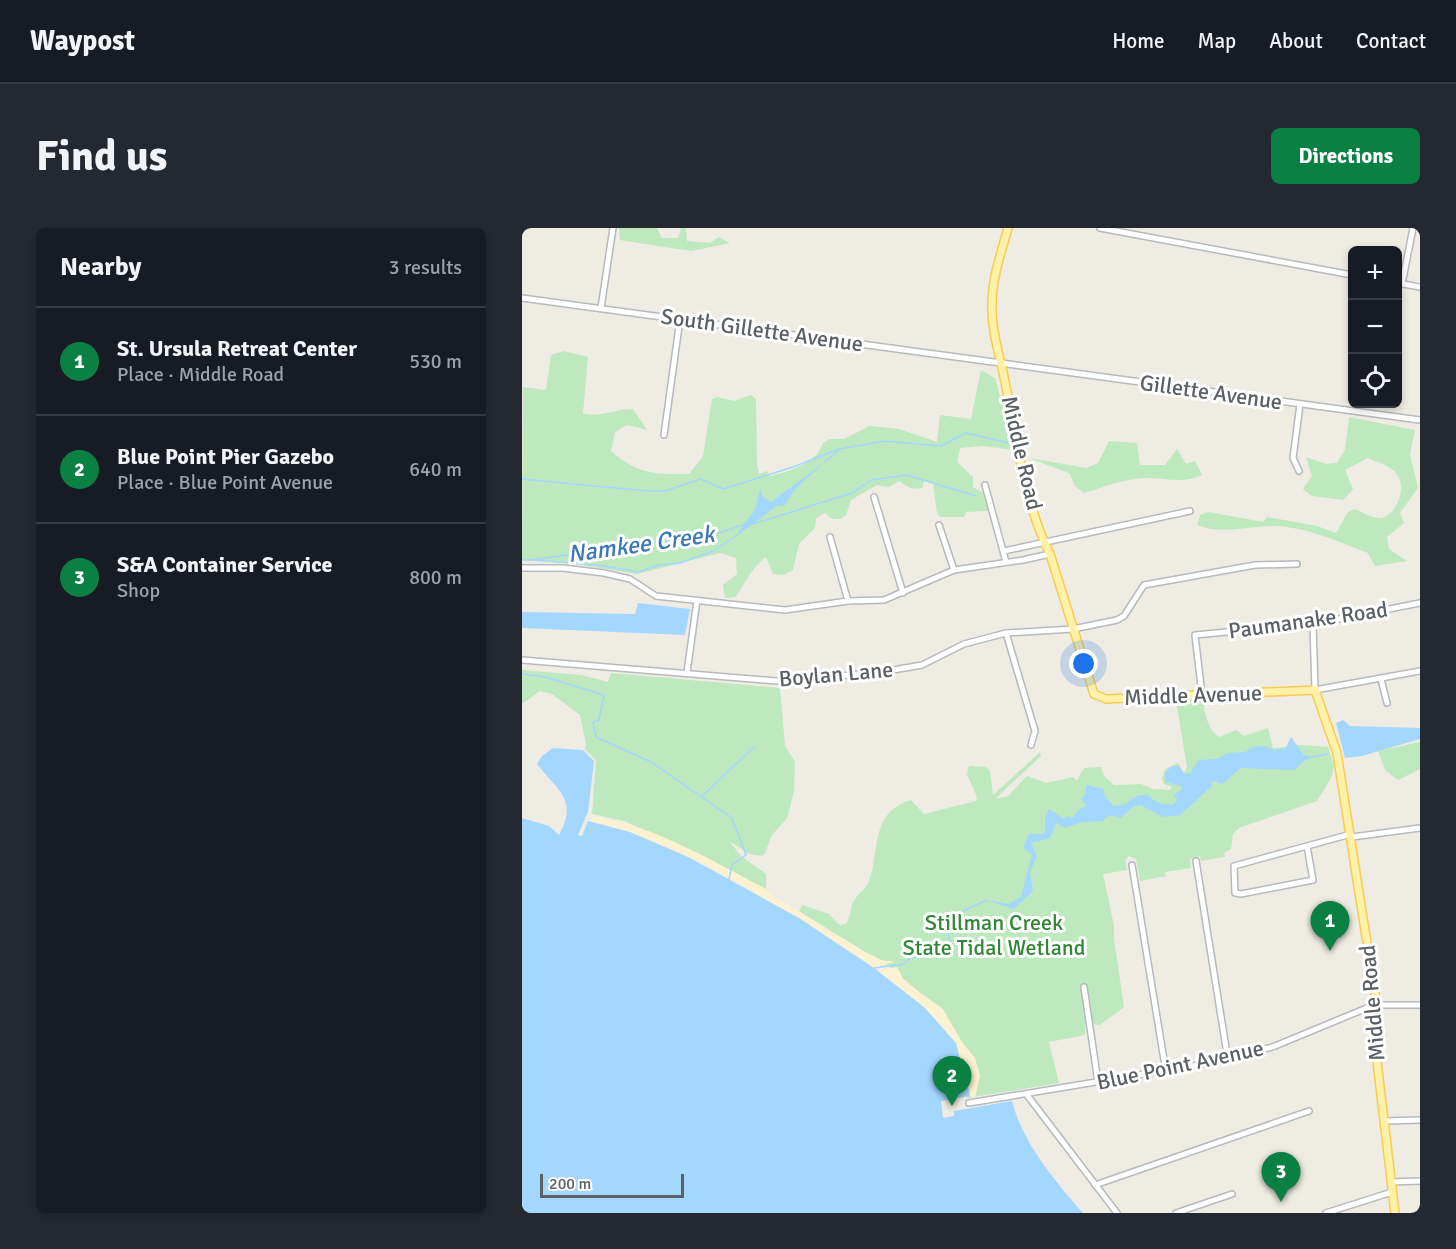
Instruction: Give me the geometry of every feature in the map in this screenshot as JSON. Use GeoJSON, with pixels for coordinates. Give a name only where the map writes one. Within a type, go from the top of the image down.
{"type":"FeatureCollection","features":[{"type":"Feature","properties":{"kind":"main road","name":"Middle Road"},"geometry":{"type":"LineString","coordinates":[[1008,228],[992,302],[1001,363],[1019,457],[1086,675]]}},
{"type":"Feature","properties":{"kind":"main road","name":"Middle Avenue"},"geometry":{"type":"LineString","coordinates":[[1086,675],[1094,694],[1101,698],[1316,690]]}},
{"type":"Feature","properties":{"kind":"main road","name":"Middle Road"},"geometry":{"type":"LineString","coordinates":[[1316,690],[1337,753],[1352,835],[1376,1000],[1371,1012],[1395,1213]]}},
{"type":"Feature","properties":{"kind":"street"},"geometry":{"type":"LineString","coordinates":[[601,308],[613,228]]}},
{"type":"Feature","properties":{"kind":"street"},"geometry":{"type":"LineString","coordinates":[[1100,228],[1348,274]]}},
{"type":"Feature","properties":{"kind":"street"},"geometry":{"type":"LineString","coordinates":[[1139,237],[1143,228]]}},
{"type":"Feature","properties":{"kind":"street"},"geometry":{"type":"LineString","coordinates":[[1402,275],[1413,228]]}},
{"type":"Feature","properties":{"kind":"street"},"geometry":{"type":"LineString","coordinates":[[1402,283],[1420,287]]}},
{"type":"Feature","properties":{"kind":"street","name":"South Gillette Avenue"},"geometry":{"type":"LineString","coordinates":[[522,298],[1001,363]]}},
{"type":"Feature","properties":{"kind":"street"},"geometry":{"type":"LineString","coordinates":[[664,435],[680,319]]}},
{"type":"Feature","properties":{"kind":"street","name":"Gillette Avenue"},"geometry":{"type":"LineString","coordinates":[[1001,363],[1420,420]]}},
{"type":"Feature","properties":{"kind":"street"},"geometry":{"type":"LineString","coordinates":[[1299,471],[1293,458],[1300,404]]}},
{"type":"Feature","properties":{"kind":"street"},"geometry":{"type":"LineString","coordinates":[[985,485],[1006,562]]}},
{"type":"Feature","properties":{"kind":"street"},"geometry":{"type":"LineString","coordinates":[[874,497],[903,593]]}},
{"type":"Feature","properties":{"kind":"street"},"geometry":{"type":"LineString","coordinates":[[1004,550],[1190,511]]}},
{"type":"Feature","properties":{"kind":"street"},"geometry":{"type":"LineString","coordinates":[[939,525],[954,570]]}},
{"type":"Feature","properties":{"kind":"street"},"geometry":{"type":"LineString","coordinates":[[830,537],[848,601]]}},
{"type":"Feature","properties":{"kind":"street"},"geometry":{"type":"LineString","coordinates":[[522,568],[563,568],[604,573],[630,579],[656,596],[784,610],[848,601],[884,600],[954,570],[1050,554]]}},
{"type":"Feature","properties":{"kind":"street","name":"Boylan Lane"},"geometry":{"type":"LineString","coordinates":[[522,660],[789,682],[893,670],[922,665],[964,644],[1006,633],[1073,629],[1118,620],[1124,616],[1144,585],[1255,565],[1297,564]]}},
{"type":"Feature","properties":{"kind":"street"},"geometry":{"type":"LineString","coordinates":[[687,672],[697,601]]}},
{"type":"Feature","properties":{"kind":"street","name":"Paumanake Road"},"geometry":{"type":"LineString","coordinates":[[1202,695],[1196,635],[1313,624],[1420,603]]}},
{"type":"Feature","properties":{"kind":"street"},"geometry":{"type":"LineString","coordinates":[[1313,624],[1316,690],[1420,671]]}},
{"type":"Feature","properties":{"kind":"street"},"geometry":{"type":"LineString","coordinates":[[1006,633],[1035,731],[1031,745]]}},
{"type":"Feature","properties":{"kind":"street"},"geometry":{"type":"LineString","coordinates":[[1381,679],[1387,703]]}},
{"type":"Feature","properties":{"kind":"street"},"geometry":{"type":"LineString","coordinates":[[1307,846],[1313,880],[1235,893],[1233,870],[1234,866],[1242,863],[1307,846],[1352,835],[1420,828]]}},
{"type":"Feature","properties":{"kind":"street"},"geometry":{"type":"LineString","coordinates":[[1196,861],[1228,1060]]}},
{"type":"Feature","properties":{"kind":"street"},"geometry":{"type":"LineString","coordinates":[[1132,865],[1166,1072]]}},
{"type":"Feature","properties":{"kind":"street"},"geometry":{"type":"LineString","coordinates":[[1084,987],[1098,1082]]}},
{"type":"Feature","properties":{"kind":"street","name":"Blue Point Avenue"},"geometry":{"type":"LineString","coordinates":[[969,1103],[1228,1060],[1275,1046],[1374,1005],[1420,1005]]}},
{"type":"Feature","properties":{"kind":"street"},"geometry":{"type":"LineString","coordinates":[[1027,1095],[1117,1213]]}},
{"type":"Feature","properties":{"kind":"street"},"geometry":{"type":"LineString","coordinates":[[1095,1185],[1310,1111]]}},
{"type":"Feature","properties":{"kind":"street"},"geometry":{"type":"LineString","coordinates":[[1384,1121],[1420,1120]]}},
{"type":"Feature","properties":{"kind":"street"},"geometry":{"type":"LineString","coordinates":[[1391,1182],[1420,1181]]}},
{"type":"Feature","properties":{"kind":"street"},"geometry":{"type":"LineString","coordinates":[[1326,1213],[1392,1192]]}},
{"type":"Feature","properties":{"kind":"street"},"geometry":{"type":"LineString","coordinates":[[1176,1213],[1232,1194]]}},
{"type":"Feature","properties":{"kind":"green space"},"geometry":{"type":"Polygon","coordinates":[[[619,228],[657,228],[662,238],[678,238],[681,228],[686,228],[687,241],[710,243],[719,237],[730,243],[691,251],[620,240],[619,228]]]}},
{"type":"Feature","properties":{"kind":"green space"},"geometry":{"type":"Polygon","coordinates":[[[564,351],[588,357],[583,413],[595,414],[633,409],[647,430],[627,425],[615,432],[611,451],[638,469],[647,471],[689,474],[703,456],[712,399],[717,397],[734,401],[751,395],[756,399],[759,474],[767,471],[770,476],[801,466],[815,456],[823,443],[830,439],[844,439],[870,426],[899,429],[937,442],[940,415],[971,419],[981,370],[995,378],[1014,450],[983,446],[960,448],[957,462],[973,477],[973,487],[983,493],[988,511],[966,512],[964,517],[940,517],[937,513],[933,484],[924,481],[922,488],[915,489],[899,481],[889,487],[877,485],[851,500],[846,515],[841,519],[832,519],[825,513],[816,518],[815,528],[799,544],[793,570],[783,575],[773,574],[766,557],[752,571],[735,597],[725,598],[723,585],[737,574],[736,558],[720,553],[637,574],[576,564],[522,560],[523,387],[546,390],[551,355],[564,351]]]}},
{"type":"Feature","properties":{"kind":"green space"},"geometry":{"type":"Polygon","coordinates":[[[1349,417],[1415,430],[1410,454],[1418,488],[1400,513],[1404,523],[1387,537],[1389,549],[1407,561],[1375,566],[1368,553],[1299,529],[1265,526],[1225,530],[1197,525],[1200,515],[1209,512],[1263,522],[1267,517],[1317,526],[1336,533],[1348,512],[1355,509],[1375,517],[1387,516],[1397,505],[1399,498],[1401,490],[1398,476],[1385,465],[1368,458],[1345,470],[1353,489],[1343,500],[1312,496],[1303,489],[1312,476],[1306,457],[1326,464],[1337,463],[1345,450],[1349,417]]]}},
{"type":"Feature","properties":{"kind":"green space"},"geometry":{"type":"Polygon","coordinates":[[[1109,441],[1137,443],[1140,465],[1165,465],[1177,449],[1186,464],[1195,461],[1202,475],[1182,480],[1147,478],[1131,480],[1084,493],[1075,486],[1069,473],[1029,458],[1086,468],[1098,463],[1109,441]]]}},
{"type":"Feature","properties":{"kind":"green space"},"geometry":{"type":"Polygon","coordinates":[[[522,670],[582,675],[608,682],[611,673],[780,688],[785,746],[795,762],[794,791],[787,818],[772,835],[764,855],[750,854],[730,842],[741,856],[766,874],[766,889],[706,858],[624,821],[592,814],[596,761],[585,749],[580,715],[552,694],[540,691],[522,704],[522,670]]]}},
{"type":"Feature","properties":{"kind":"green space","name":"Stillman Creek State Tidal Wetland"},"geometry":{"type":"Polygon","coordinates":[[[1203,699],[1209,726],[1219,737],[1236,730],[1244,736],[1268,728],[1273,748],[1301,745],[1328,747],[1334,765],[1331,778],[1317,801],[1239,828],[1233,834],[1231,849],[1224,853],[1225,857],[1201,861],[1200,856],[1190,859],[1191,868],[1165,872],[1166,876],[1140,881],[1136,859],[1129,856],[1125,860],[1127,870],[1103,874],[1114,926],[1124,1007],[1100,1025],[1092,1024],[1091,1018],[1085,1019],[1085,1035],[1049,1042],[1059,1083],[967,1098],[967,1078],[953,1038],[917,990],[883,961],[799,911],[802,905],[829,914],[839,925],[846,924],[853,902],[869,881],[879,834],[889,814],[898,806],[911,800],[924,814],[976,801],[977,797],[967,774],[969,766],[986,767],[990,771],[993,795],[1040,752],[1041,756],[995,799],[1008,796],[1027,776],[1046,783],[1073,777],[1077,781],[1084,768],[1101,767],[1104,776],[1114,785],[1141,784],[1153,789],[1169,790],[1172,787],[1164,784],[1162,779],[1165,769],[1178,763],[1184,773],[1187,767],[1176,701],[1203,699]]]}},
{"type":"Feature","properties":{"kind":"green space"},"geometry":{"type":"Polygon","coordinates":[[[1420,742],[1420,769],[1398,780],[1385,770],[1378,751],[1420,742]]]}},
{"type":"Feature","properties":{"kind":"sand"},"geometry":{"type":"Polygon","coordinates":[[[595,817],[640,828],[704,856],[766,889],[772,896],[865,952],[881,960],[895,962],[873,967],[808,924],[736,881],[661,844],[588,821],[595,817]]]}},
{"type":"Feature","properties":{"kind":"sand"},"geometry":{"type":"Polygon","coordinates":[[[897,967],[905,982],[943,1009],[962,1042],[975,1058],[980,1076],[975,1098],[970,1096],[966,1076],[925,1008],[878,971],[897,967]]]}},
{"type":"Feature","properties":{"kind":"water"},"geometry":{"type":"Polygon","coordinates":[[[825,462],[794,490],[784,506],[778,505],[735,537],[756,508],[760,489],[763,497],[771,502],[825,462]]]}},
{"type":"Feature","properties":{"kind":"water"},"geometry":{"type":"Polygon","coordinates":[[[638,603],[690,609],[685,635],[522,628],[522,612],[635,614],[638,603]]]}},
{"type":"Feature","properties":{"kind":"water"},"geometry":{"type":"Polygon","coordinates":[[[1343,720],[1350,726],[1420,728],[1420,739],[1362,756],[1345,758],[1336,723],[1343,720]]]}},
{"type":"Feature","properties":{"kind":"water"},"geometry":{"type":"Polygon","coordinates":[[[1291,737],[1304,755],[1313,757],[1294,770],[1241,768],[1222,784],[1213,781],[1211,787],[1180,815],[1163,817],[1141,805],[1134,806],[1121,818],[1110,815],[1102,821],[1082,822],[1065,828],[1056,823],[1050,838],[1031,843],[1037,856],[1030,872],[1033,891],[1014,909],[986,900],[1009,904],[1021,897],[1032,854],[1023,848],[1029,834],[1043,834],[1049,809],[1064,819],[1067,816],[1072,818],[1081,808],[1087,806],[1081,799],[1086,793],[1086,785],[1103,789],[1105,797],[1114,806],[1123,805],[1139,795],[1147,795],[1158,803],[1173,805],[1177,800],[1174,795],[1182,789],[1181,786],[1165,782],[1165,773],[1172,766],[1179,766],[1184,774],[1190,773],[1199,760],[1217,759],[1228,753],[1245,752],[1253,747],[1266,746],[1273,750],[1286,748],[1291,737]]]}},
{"type":"Feature","properties":{"kind":"water"},"geometry":{"type":"Polygon","coordinates":[[[553,748],[583,750],[594,761],[588,812],[578,835],[582,836],[588,821],[630,832],[688,857],[799,918],[874,968],[925,1008],[956,1043],[970,1096],[941,1101],[943,1118],[954,1116],[954,1111],[1012,1101],[1031,1146],[1083,1213],[522,1213],[522,818],[549,826],[559,835],[567,813],[566,805],[559,790],[537,764],[542,756],[553,748]]]}},
{"type":"Feature","properties":{"kind":"waterway"},"geometry":{"type":"LineString","coordinates":[[522,479],[647,491],[665,491],[701,479],[723,489],[793,467],[839,449],[885,441],[941,446],[966,433],[1008,443]]}},
{"type":"Feature","properties":{"kind":"waterway","name":"Namkee Creek"},"geometry":{"type":"LineString","coordinates":[[825,462],[839,450]]}},
{"type":"Feature","properties":{"kind":"waterway","name":"Namkee Creek"},"geometry":{"type":"LineString","coordinates":[[753,524],[852,493],[871,480],[907,475],[976,496]]}},
{"type":"Feature","properties":{"kind":"waterway","name":"Namkee Creek"},"geometry":{"type":"LineString","coordinates":[[531,560],[712,535],[743,525]]}},
{"type":"Feature","properties":{"kind":"waterway","name":"Namkee Creek"},"geometry":{"type":"LineString","coordinates":[[536,560],[605,566],[638,572],[659,565],[680,563],[713,551],[740,533]]}},
{"type":"Feature","properties":{"kind":"waterway","name":"Namkee Creek"},"geometry":{"type":"LineString","coordinates":[[522,560],[531,560]]}},
{"type":"Feature","properties":{"kind":"waterway"},"geometry":{"type":"LineString","coordinates":[[522,674],[545,677],[604,695],[599,720],[593,722],[596,737],[651,762],[732,818],[746,855],[732,865],[729,879]]}},
{"type":"Feature","properties":{"kind":"waterway"},"geometry":{"type":"LineString","coordinates":[[702,796],[755,746]]}},
{"type":"Feature","properties":{"kind":"waterway"},"geometry":{"type":"LineString","coordinates":[[1313,757],[1327,754]]}},
{"type":"Feature","properties":{"kind":"waterway"},"geometry":{"type":"LineString","coordinates":[[874,968],[904,964],[911,957],[932,956],[945,950],[950,945],[947,923],[952,916],[987,900]]}},
{"type":"Feature","properties":{"kind":"place","name":"St. Ursula Retreat Center"},"geometry":{"type":"Point","coordinates":[1330,951]}},
{"type":"Feature","properties":{"kind":"place","name":"Blue Point Pier Gazebo"},"geometry":{"type":"Point","coordinates":[952,1106]}},
{"type":"Feature","properties":{"kind":"place","name":"S&A Container Service"},"geometry":{"type":"Point","coordinates":[1281,1202]}}]}
